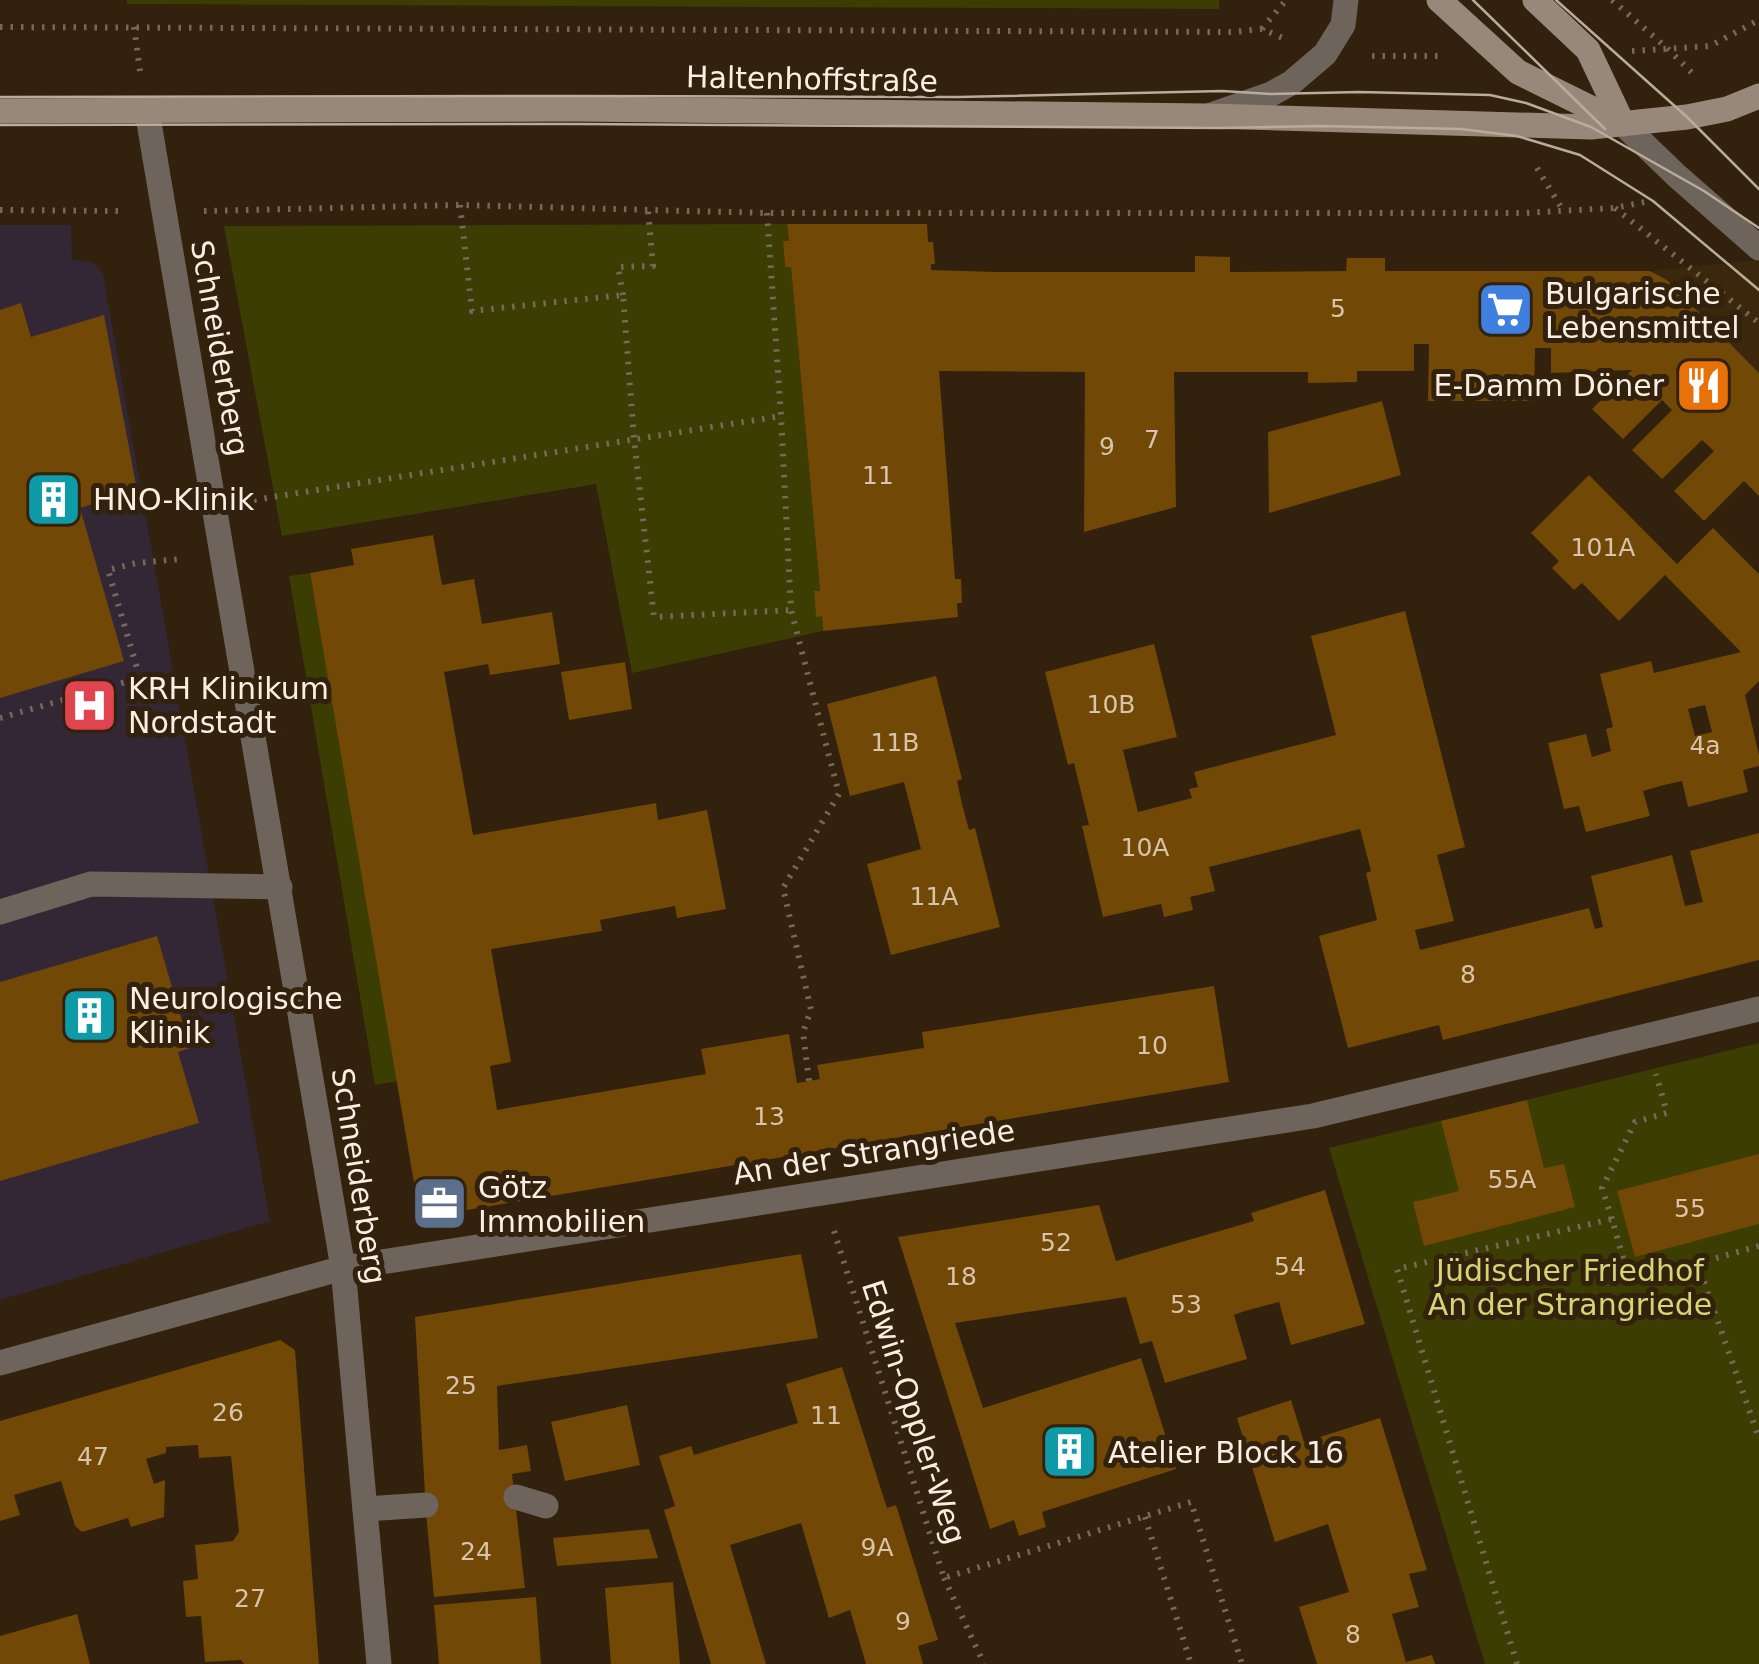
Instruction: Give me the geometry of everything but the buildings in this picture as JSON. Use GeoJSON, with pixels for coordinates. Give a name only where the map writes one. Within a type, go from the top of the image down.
{"type":"FeatureCollection","features":[{"type":"Feature","properties":{"kind":"street"},"geometry":{"type":"LineString","coordinates":[[1208,116],[1271,94],[1325,54],[1343,25],[1346,0]]}},
{"type":"Feature","properties":{"kind":"street"},"geometry":{"type":"LineString","coordinates":[[1440,0],[1518,72],[1622,124],[1759,248]]}},
{"type":"Feature","properties":{"kind":"street"},"geometry":{"type":"LineString","coordinates":[[1535,0],[1588,50],[1622,124]]}},
{"type":"Feature","properties":{"kind":"street","name":"Haltenhoffstraße"},"geometry":{"type":"LineString","coordinates":[[0,110],[576,108],[1208,116],[1591,127],[1687,117],[1727,109],[1759,96]]}},
{"type":"Feature","properties":{"kind":"street","name":"Schneiderberg"},"geometry":{"type":"LineString","coordinates":[[147,111],[343,1268],[379,1664]]}},
{"type":"Feature","properties":{"kind":"street"},"geometry":{"type":"LineString","coordinates":[[0,912],[91,884],[280,887]]}},
{"type":"Feature","properties":{"kind":"street","name":"An der Strangriede"},"geometry":{"type":"LineString","coordinates":[[0,1363],[343,1268],[1313,1116],[1759,1009]]}},
{"type":"Feature","properties":{"kind":"street"},"geometry":{"type":"LineString","coordinates":[[516,1497],[546,1506]]}},
{"type":"Feature","properties":{"kind":"street"},"geometry":{"type":"LineString","coordinates":[[365,1509],[426,1505]]}},
{"type":"Feature","properties":{"kind":"path"},"geometry":{"type":"LineString","coordinates":[[0,27],[1234,32],[1262,29],[1286,0]]}},
{"type":"Feature","properties":{"kind":"path"},"geometry":{"type":"LineString","coordinates":[[1612,0],[1727,109]]}},
{"type":"Feature","properties":{"kind":"path"},"geometry":{"type":"LineString","coordinates":[[1669,50],[1710,46],[1759,20]]}},
{"type":"Feature","properties":{"kind":"path"},"geometry":{"type":"LineString","coordinates":[[0,210],[164,212],[460,205],[766,213],[1522,213],[1614,208],[1696,192]]}},
{"type":"Feature","properties":{"kind":"path"},"geometry":{"type":"LineString","coordinates":[[460,205],[472,311],[623,295]]}},
{"type":"Feature","properties":{"kind":"path"},"geometry":{"type":"LineString","coordinates":[[1614,208],[1759,323]]}},
{"type":"Feature","properties":{"kind":"path"},"geometry":{"type":"LineString","coordinates":[[648,211],[653,266],[618,267],[654,616],[791,610]]}},
{"type":"Feature","properties":{"kind":"path"},"geometry":{"type":"LineString","coordinates":[[766,213],[791,610],[839,794],[782,888],[811,1010],[803,1032],[810,1081]]}},
{"type":"Feature","properties":{"kind":"path"},"geometry":{"type":"LineString","coordinates":[[214,506],[781,416]]}},
{"type":"Feature","properties":{"kind":"path"},"geometry":{"type":"LineString","coordinates":[[0,718],[140,678],[108,570],[154,561]]}},
{"type":"Feature","properties":{"kind":"path"},"geometry":{"type":"LineString","coordinates":[[1647,1036],[1666,1113],[1635,1122],[1602,1188],[1624,1262],[1649,1276],[1759,1246]]}},
{"type":"Feature","properties":{"kind":"path","name":"Edwin-Oppler-Weg"},"geometry":{"type":"LineString","coordinates":[[828,1192],[836,1241],[944,1578],[1191,1502],[1242,1664]]}},
{"type":"Feature","properties":{"kind":"path"},"geometry":{"type":"LineString","coordinates":[[1517,1664],[1396,1269],[1612,1219]]}},
{"type":"Feature","properties":{"kind":"path"},"geometry":{"type":"LineString","coordinates":[[1697,1262],[1759,1438]]}},
{"type":"Feature","properties":{"kind":"path"},"geometry":{"type":"LineString","coordinates":[[1145,1516],[1191,1664]]}},
{"type":"Feature","properties":{"kind":"path"},"geometry":{"type":"LineString","coordinates":[[944,1578],[984,1664]]}},
{"type":"Feature","properties":{"kind":"shaded area","name":"KRH Klinikum Nordstadt"},"geometry":{"type":"Polygon","coordinates":[[[0,225],[71,225],[72,261],[93,263],[103,274],[270,1221],[0,1300],[0,225]]]}},
{"type":"Feature","properties":{"kind":"shaded area"},"geometry":{"type":"Polygon","coordinates":[[[1759,260],[1759,373],[1667,280],[1650,271],[1759,260]]]}},
{"type":"Feature","properties":{"kind":"green space"},"geometry":{"type":"Polygon","coordinates":[[[127,0],[1219,0],[1219,9],[127,4],[127,0]]]}},
{"type":"Feature","properties":{"kind":"green space"},"geometry":{"type":"Polygon","coordinates":[[[787,224],[789,241],[783,242],[785,267],[791,267],[820,591],[814,592],[816,616],[822,616],[823,631],[632,673],[596,484],[282,536],[224,226],[787,224]]]}},
{"type":"Feature","properties":{"kind":"green space"},"geometry":{"type":"Polygon","coordinates":[[[310,573],[398,1081],[375,1085],[289,576],[310,573]]]}},
{"type":"Feature","properties":{"kind":"green space","name":"Jüdischer Friedhof An der Strangriede"},"geometry":{"type":"Polygon","coordinates":[[[1759,1043],[1759,1664],[1485,1664],[1329,1148],[1759,1043]]]}},
{"type":"Feature","properties":{"kind":"tram line"},"geometry":{"type":"LineString","coordinates":[[1473,0],[1605,129]]}},
{"type":"Feature","properties":{"kind":"tram line"},"geometry":{"type":"LineString","coordinates":[[1556,0],[1687,117],[1759,189]]}},
{"type":"Feature","properties":{"kind":"tram line"},"geometry":{"type":"LineString","coordinates":[[0,97],[958,97],[1222,91],[1490,95],[1526,103],[1591,127],[1704,191],[1759,228]]}},
{"type":"Feature","properties":{"kind":"tram line"},"geometry":{"type":"LineString","coordinates":[[0,125],[1461,129],[1517,136],[1580,155],[1653,201],[1759,290]]}},
{"type":"Feature","properties":{"kind":"place","name":"Bulgarische Lebensmittel"},"geometry":{"type":"Point","coordinates":[1506,310]}},
{"type":"Feature","properties":{"kind":"place","name":"E-Damm Döner"},"geometry":{"type":"Point","coordinates":[1703,385]}},
{"type":"Feature","properties":{"kind":"place","name":"HNO-Klinik"},"geometry":{"type":"Point","coordinates":[54,499]}},
{"type":"Feature","properties":{"kind":"place","name":"KRH Klinikum Nordstadt"},"geometry":{"type":"Point","coordinates":[89,705]}},
{"type":"Feature","properties":{"kind":"place","name":"Neurologische Klinik"},"geometry":{"type":"Point","coordinates":[90,1015]}},
{"type":"Feature","properties":{"kind":"place","name":"Götz Immobilien"},"geometry":{"type":"Point","coordinates":[439,1204]}},
{"type":"Feature","properties":{"kind":"place","name":"Atelier Block 16"},"geometry":{"type":"Point","coordinates":[1069,1452]}}]}
